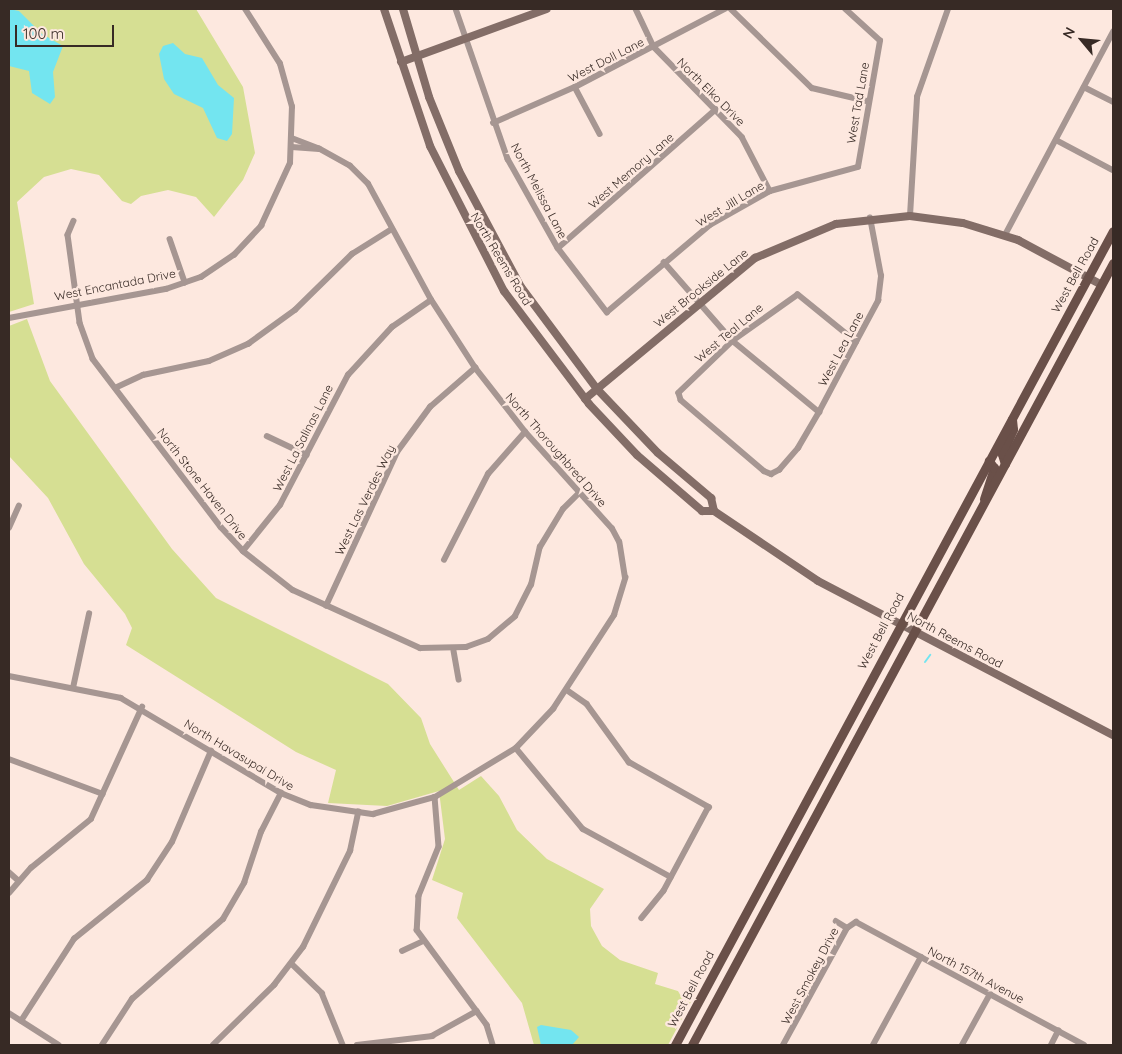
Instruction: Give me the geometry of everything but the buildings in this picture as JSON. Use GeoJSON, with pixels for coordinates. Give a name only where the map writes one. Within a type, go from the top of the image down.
{"type":"FeatureCollection","features":[{"type":"Feature","properties":{"kind":"main road","name":"North Reems Road"},"geometry":{"type":"LineString","coordinates":[[384,9],[401,62],[460,213],[504,291],[585,399],[637,455],[702,511],[714,511],[802,572],[1113,735]]}},
{"type":"Feature","properties":{"kind":"main road","name":"North Reems Road"},"geometry":{"type":"LineString","coordinates":[[403,9],[416,56],[459,171],[489,233],[521,287],[597,389],[645,440],[711,498],[714,511]]}},
{"type":"Feature","properties":{"kind":"main road"},"geometry":{"type":"LineString","coordinates":[[401,62],[547,9]]}},
{"type":"Feature","properties":{"kind":"main road","name":"West Brookside Lane"},"geometry":{"type":"LineString","coordinates":[[585,399],[698,302],[782,244],[870,218],[910,216],[963,223],[1005,235],[1102,285]]}},
{"type":"Feature","properties":{"kind":"main road","name":"West Bell Road"},"geometry":{"type":"LineString","coordinates":[[675,1045],[899,623],[1113,231]]}},
{"type":"Feature","properties":{"kind":"main road"},"geometry":{"type":"LineString","coordinates":[[692,1045],[1113,263]]}},
{"type":"Feature","properties":{"kind":"main road"},"geometry":{"type":"LineString","coordinates":[[1005,464],[1002,454],[1013,429],[1012,419]]}},
{"type":"Feature","properties":{"kind":"main road"},"geometry":{"type":"LineString","coordinates":[[984,502],[985,487],[994,468],[989,461]]}},
{"type":"Feature","properties":{"kind":"main road"},"geometry":{"type":"LineString","coordinates":[[815,783],[829,791]]}},
{"type":"Feature","properties":{"kind":"street"},"geometry":{"type":"LineString","coordinates":[[246,11],[254,9]]}},
{"type":"Feature","properties":{"kind":"street","name":"North Melissa Lane"},"geometry":{"type":"LineString","coordinates":[[456,9],[464,40],[493,123],[558,248],[607,312]]}},
{"type":"Feature","properties":{"kind":"street","name":"North Elko Drive"},"geometry":{"type":"LineString","coordinates":[[636,9],[654,46],[742,137],[770,191]]}},
{"type":"Feature","properties":{"kind":"street","name":"West Doll Lane"},"geometry":{"type":"LineString","coordinates":[[493,123],[575,87],[725,9]]}},
{"type":"Feature","properties":{"kind":"street"},"geometry":{"type":"LineString","coordinates":[[731,9],[812,88],[866,101]]}},
{"type":"Feature","properties":{"kind":"street","name":"West Tad Lane"},"geometry":{"type":"LineString","coordinates":[[845,9],[880,41],[866,101],[858,167]]}},
{"type":"Feature","properties":{"kind":"street"},"geometry":{"type":"LineString","coordinates":[[910,216],[917,97],[948,9]]}},
{"type":"Feature","properties":{"kind":"street","name":"West Encantada Drive"},"geometry":{"type":"LineString","coordinates":[[9,318],[78,302],[185,282],[218,266],[261,226],[285,183],[293,139],[292,108],[280,64],[246,11]]}},
{"type":"Feature","properties":{"kind":"street"},"geometry":{"type":"LineString","coordinates":[[1005,235],[1113,32]]}},
{"type":"Feature","properties":{"kind":"street"},"geometry":{"type":"LineString","coordinates":[[575,87],[600,134]]}},
{"type":"Feature","properties":{"kind":"street"},"geometry":{"type":"LineString","coordinates":[[1084,87],[1113,102]]}},
{"type":"Feature","properties":{"kind":"street","name":"West Memory Lane"},"geometry":{"type":"LineString","coordinates":[[558,248],[716,109]]}},
{"type":"Feature","properties":{"kind":"street","name":"North Thoroughbred Drive"},"geometry":{"type":"LineString","coordinates":[[293,139],[319,149],[360,174],[431,300],[475,368],[525,432],[619,542],[626,578]]}},
{"type":"Feature","properties":{"kind":"street"},"geometry":{"type":"LineString","coordinates":[[1056,140],[1113,170]]}},
{"type":"Feature","properties":{"kind":"street","name":"North Thoroughbred Drive"},"geometry":{"type":"LineString","coordinates":[[292,147],[319,149]]}},
{"type":"Feature","properties":{"kind":"street","name":"West Jill Lane"},"geometry":{"type":"LineString","coordinates":[[607,312],[710,225],[770,191],[858,167]]}},
{"type":"Feature","properties":{"kind":"street","name":"West Lea Lane"},"geometry":{"type":"LineString","coordinates":[[771,474],[798,448],[819,412],[882,290],[870,218]]}},
{"type":"Feature","properties":{"kind":"street","name":"North Stone Haven Drive"},"geometry":{"type":"LineString","coordinates":[[74,221],[68,235],[86,346],[115,388],[243,551],[279,581],[326,606],[416,646],[454,651],[488,639],[515,616],[530,585],[540,547],[562,509],[579,493]]}},
{"type":"Feature","properties":{"kind":"street"},"geometry":{"type":"LineString","coordinates":[[115,388],[143,375],[209,361],[248,344],[295,310],[352,254],[392,229]]}},
{"type":"Feature","properties":{"kind":"street"},"geometry":{"type":"LineString","coordinates":[[170,239],[185,282]]}},
{"type":"Feature","properties":{"kind":"street"},"geometry":{"type":"LineString","coordinates":[[664,262],[733,340],[819,412]]}},
{"type":"Feature","properties":{"kind":"street","name":"West Teal Lane"},"geometry":{"type":"LineString","coordinates":[[771,474],[714,430],[681,400],[679,393],[733,340],[798,296],[856,342]]}},
{"type":"Feature","properties":{"kind":"street","name":"West La Salinas Lane"},"geometry":{"type":"LineString","coordinates":[[243,551],[280,505],[338,391],[361,359],[392,327],[431,300]]}},
{"type":"Feature","properties":{"kind":"street","name":"West Las Verdes Way"},"geometry":{"type":"LineString","coordinates":[[326,606],[397,452],[430,408],[475,368]]}},
{"type":"Feature","properties":{"kind":"street"},"geometry":{"type":"LineString","coordinates":[[444,560],[488,474],[525,432]]}},
{"type":"Feature","properties":{"kind":"street"},"geometry":{"type":"LineString","coordinates":[[267,436],[307,455]]}},
{"type":"Feature","properties":{"kind":"street"},"geometry":{"type":"LineString","coordinates":[[9,528],[19,506]]}},
{"type":"Feature","properties":{"kind":"street","name":"North Havasupai Drive"},"geometry":{"type":"LineString","coordinates":[[9,676],[73,688],[142,707],[281,793],[311,805],[358,812],[396,810],[435,797],[516,748],[567,690],[614,615],[626,578]]}},
{"type":"Feature","properties":{"kind":"street"},"geometry":{"type":"LineString","coordinates":[[73,688],[90,614]]}},
{"type":"Feature","properties":{"kind":"street"},"geometry":{"type":"LineString","coordinates":[[454,651],[459,680]]}},
{"type":"Feature","properties":{"kind":"street"},"geometry":{"type":"LineString","coordinates":[[567,690],[587,704],[629,762],[709,807],[671,877],[642,918]]}},
{"type":"Feature","properties":{"kind":"street"},"geometry":{"type":"LineString","coordinates":[[9,893],[18,880],[90,819],[142,707]]}},
{"type":"Feature","properties":{"kind":"street"},"geometry":{"type":"LineString","coordinates":[[516,748],[583,829],[671,877]]}},
{"type":"Feature","properties":{"kind":"street"},"geometry":{"type":"LineString","coordinates":[[21,1021],[74,940],[147,880],[172,842],[211,751]]}},
{"type":"Feature","properties":{"kind":"street"},"geometry":{"type":"LineString","coordinates":[[9,759],[103,794]]}},
{"type":"Feature","properties":{"kind":"street"},"geometry":{"type":"LineString","coordinates":[[102,1045],[132,999],[223,918],[244,884],[261,832],[281,793]]}},
{"type":"Feature","properties":{"kind":"street"},"geometry":{"type":"LineString","coordinates":[[435,797],[440,840],[417,902],[415,917],[421,942],[477,1011],[493,1045]]}},
{"type":"Feature","properties":{"kind":"street"},"geometry":{"type":"LineString","coordinates":[[213,1045],[292,964],[350,851],[358,812]]}},
{"type":"Feature","properties":{"kind":"street"},"geometry":{"type":"LineString","coordinates":[[9,872],[18,880]]}},
{"type":"Feature","properties":{"kind":"street"},"geometry":{"type":"LineString","coordinates":[[836,921],[847,928]]}},
{"type":"Feature","properties":{"kind":"street","name":"West Smokey Drive"},"geometry":{"type":"LineString","coordinates":[[783,1045],[847,928],[858,923]]}},
{"type":"Feature","properties":{"kind":"street","name":"North 157th Avenue"},"geometry":{"type":"LineString","coordinates":[[858,923],[1084,1045]]}},
{"type":"Feature","properties":{"kind":"street"},"geometry":{"type":"LineString","coordinates":[[402,951],[421,942]]}},
{"type":"Feature","properties":{"kind":"street"},"geometry":{"type":"LineString","coordinates":[[872,1045],[921,957]]}},
{"type":"Feature","properties":{"kind":"street"},"geometry":{"type":"LineString","coordinates":[[292,964],[322,992],[343,1045]]}},
{"type":"Feature","properties":{"kind":"street"},"geometry":{"type":"LineString","coordinates":[[962,1045],[990,994]]}},
{"type":"Feature","properties":{"kind":"street"},"geometry":{"type":"LineString","coordinates":[[357,1045],[432,1036],[477,1011]]}},
{"type":"Feature","properties":{"kind":"street"},"geometry":{"type":"LineString","coordinates":[[9,1013],[58,1045]]}},
{"type":"Feature","properties":{"kind":"street"},"geometry":{"type":"LineString","coordinates":[[1051,1045],[1058,1031]]}},
{"type":"Feature","properties":{"kind":"green space"},"geometry":{"type":"Polygon","coordinates":[[[9,9],[196,9],[243,87],[255,153],[243,180],[214,217],[196,197],[168,190],[141,196],[131,204],[122,201],[99,175],[71,169],[44,177],[17,202],[34,304],[9,312],[9,9]]]}},
{"type":"Feature","properties":{"kind":"green space"},"geometry":{"type":"Polygon","coordinates":[[[27,319],[50,381],[172,549],[216,598],[388,684],[421,718],[430,744],[459,790],[481,776],[499,796],[517,830],[547,859],[604,889],[590,909],[591,926],[602,946],[620,960],[658,973],[655,984],[694,996],[668,1045],[534,1045],[522,1003],[457,918],[463,893],[432,880],[445,839],[439,791],[387,806],[328,803],[336,770],[296,752],[126,645],[132,628],[125,614],[84,564],[48,498],[9,456],[9,326],[27,319]]]}},
{"type":"Feature","properties":{"kind":"water"},"geometry":{"type":"Polygon","coordinates":[[[9,9],[19,11],[42,34],[63,46],[53,72],[55,97],[50,104],[32,93],[29,71],[9,66],[9,9]]]}},
{"type":"Feature","properties":{"kind":"water"},"geometry":{"type":"Polygon","coordinates":[[[173,43],[185,54],[202,58],[218,85],[234,98],[232,134],[227,141],[217,138],[203,108],[174,94],[164,79],[159,54],[163,46],[173,43]]]}},
{"type":"Feature","properties":{"kind":"water"},"geometry":{"type":"Polygon","coordinates":[[[541,1025],[571,1030],[579,1037],[572,1045],[541,1045],[537,1027],[541,1025]]]}},
{"type":"Feature","properties":{"kind":"waterway"},"geometry":{"type":"LineString","coordinates":[[925,662],[930,655]]}}]}
